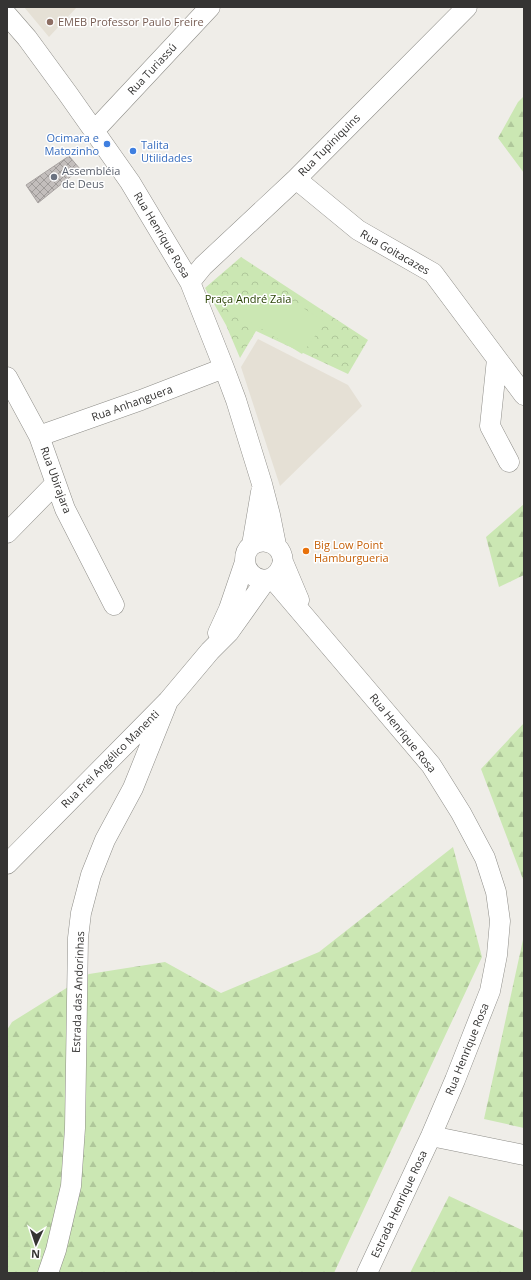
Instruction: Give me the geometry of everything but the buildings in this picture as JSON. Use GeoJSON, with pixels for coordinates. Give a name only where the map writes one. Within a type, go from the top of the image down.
{"type":"FeatureCollection","features":[{"type":"Feature","properties":{"kind":"street","name":"Rua Turiassú"},"geometry":{"type":"LineString","coordinates":[[94,131],[210,7]]}},
{"type":"Feature","properties":{"kind":"street","name":"Rua Tupiniquins"},"geometry":{"type":"LineString","coordinates":[[190,282],[203,266],[296,179],[467,7]]}},
{"type":"Feature","properties":{"kind":"street","name":"Rua Henrique Rosa"},"geometry":{"type":"LineString","coordinates":[[7,15],[36,51],[130,182],[190,282],[224,368],[262,484]]}},
{"type":"Feature","properties":{"kind":"street","name":"Rua Goitacazes"},"geometry":{"type":"LineString","coordinates":[[296,179],[358,230],[433,273],[524,395]]}},
{"type":"Feature","properties":{"kind":"street"},"geometry":{"type":"LineString","coordinates":[[497,359],[490,426],[508,462]]}},
{"type":"Feature","properties":{"kind":"street","name":"Rua Anhanguera"},"geometry":{"type":"LineString","coordinates":[[39,436],[141,400],[224,368]]}},
{"type":"Feature","properties":{"kind":"street","name":"Rua Ubirajara"},"geometry":{"type":"LineString","coordinates":[[7,377],[39,436],[65,509],[114,605]]}},
{"type":"Feature","properties":{"kind":"street"},"geometry":{"type":"LineString","coordinates":[[7,533],[55,484]]}},
{"type":"Feature","properties":{"kind":"street"},"geometry":{"type":"LineString","coordinates":[[262,484],[246,568],[249,573],[260,579],[274,566]]}},
{"type":"Feature","properties":{"kind":"street"},"geometry":{"type":"LineString","coordinates":[[262,484],[270,514],[274,566]]}},
{"type":"Feature","properties":{"kind":"street"},"geometry":{"type":"LineString","coordinates":[[249,554],[258,542],[264,541],[274,566]]}},
{"type":"Feature","properties":{"kind":"street","name":"Rua Frei Angélico Manenti"},"geometry":{"type":"LineString","coordinates":[[210,651],[229,609],[249,554]]}},
{"type":"Feature","properties":{"kind":"street","name":"Rua Henrique Rosa"},"geometry":{"type":"LineString","coordinates":[[274,566],[305,615],[431,765],[461,812],[485,858],[496,892],[500,921],[497,955],[490,991],[431,1136]]}},
{"type":"Feature","properties":{"kind":"street","name":"Rua Frei Angélico Manenti"},"geometry":{"type":"LineString","coordinates":[[7,864],[168,701],[210,651],[229,632],[274,566]]}},
{"type":"Feature","properties":{"kind":"street","name":"Estrada das Andorinhas"},"geometry":{"type":"LineString","coordinates":[[48,1273],[56,1250],[71,1186],[75,1128],[78,945],[81,913],[91,875],[106,840],[133,788],[168,701]]}},
{"type":"Feature","properties":{"kind":"street"},"geometry":{"type":"LineString","coordinates":[[431,1136],[524,1155]]}},
{"type":"Feature","properties":{"kind":"street","name":"Estrada Henrique Rosa"},"geometry":{"type":"LineString","coordinates":[[368,1273],[431,1136]]}},
{"type":"Feature","properties":{"kind":"shaded area","name":"EMEB Professor Paulo Freire"},"geometry":{"type":"Polygon","coordinates":[[[24,7],[77,7],[49,37],[24,7]]]}},
{"type":"Feature","properties":{"kind":"shaded area"},"geometry":{"type":"Polygon","coordinates":[[[258,339],[348,385],[362,406],[280,486],[241,367],[258,339]]]}},
{"type":"Feature","properties":{"kind":"green space"},"geometry":{"type":"Polygon","coordinates":[[[524,96],[524,173],[498,138],[518,102],[524,96]]]}},
{"type":"Feature","properties":{"kind":"green space","name":"Praça André Zaia"},"geometry":{"type":"Polygon","coordinates":[[[241,257],[368,340],[348,374],[256,331],[240,358],[226,325],[205,288],[241,257]]]}},
{"type":"Feature","properties":{"kind":"green space"},"geometry":{"type":"Polygon","coordinates":[[[261,281],[325,322],[302,354],[238,314],[261,281]]]}},
{"type":"Feature","properties":{"kind":"green space"},"geometry":{"type":"Polygon","coordinates":[[[524,504],[524,575],[499,587],[486,537],[524,504]]]}},
{"type":"Feature","properties":{"kind":"green space"},"geometry":{"type":"Polygon","coordinates":[[[524,723],[524,882],[481,769],[524,723]]]}},
{"type":"Feature","properties":{"kind":"green space"},"geometry":{"type":"Polygon","coordinates":[[[453,847],[482,957],[334,1273],[7,1273],[7,1030],[12,1022],[89,974],[165,962],[221,993],[319,952],[453,847]]]}},
{"type":"Feature","properties":{"kind":"green space"},"geometry":{"type":"Polygon","coordinates":[[[524,935],[524,1128],[484,1119],[524,935]]]}},
{"type":"Feature","properties":{"kind":"green space"},"geometry":{"type":"Polygon","coordinates":[[[449,1196],[524,1231],[524,1273],[410,1273],[449,1196]]]}},
{"type":"Feature","properties":{"kind":"place","name":"EMEB Professor Paulo Freire"},"geometry":{"type":"Point","coordinates":[50,22]}},
{"type":"Feature","properties":{"kind":"place","name":"Ocimara e Matozinho"},"geometry":{"type":"Point","coordinates":[107,144]}},
{"type":"Feature","properties":{"kind":"place","name":"Talita Utilidades"},"geometry":{"type":"Point","coordinates":[133,151]}},
{"type":"Feature","properties":{"kind":"place","name":"Assembléia de Deus"},"geometry":{"type":"Point","coordinates":[54,177]}},
{"type":"Feature","properties":{"kind":"place","name":"Big Low Point Hamburgueria"},"geometry":{"type":"Point","coordinates":[306,551]}}]}
